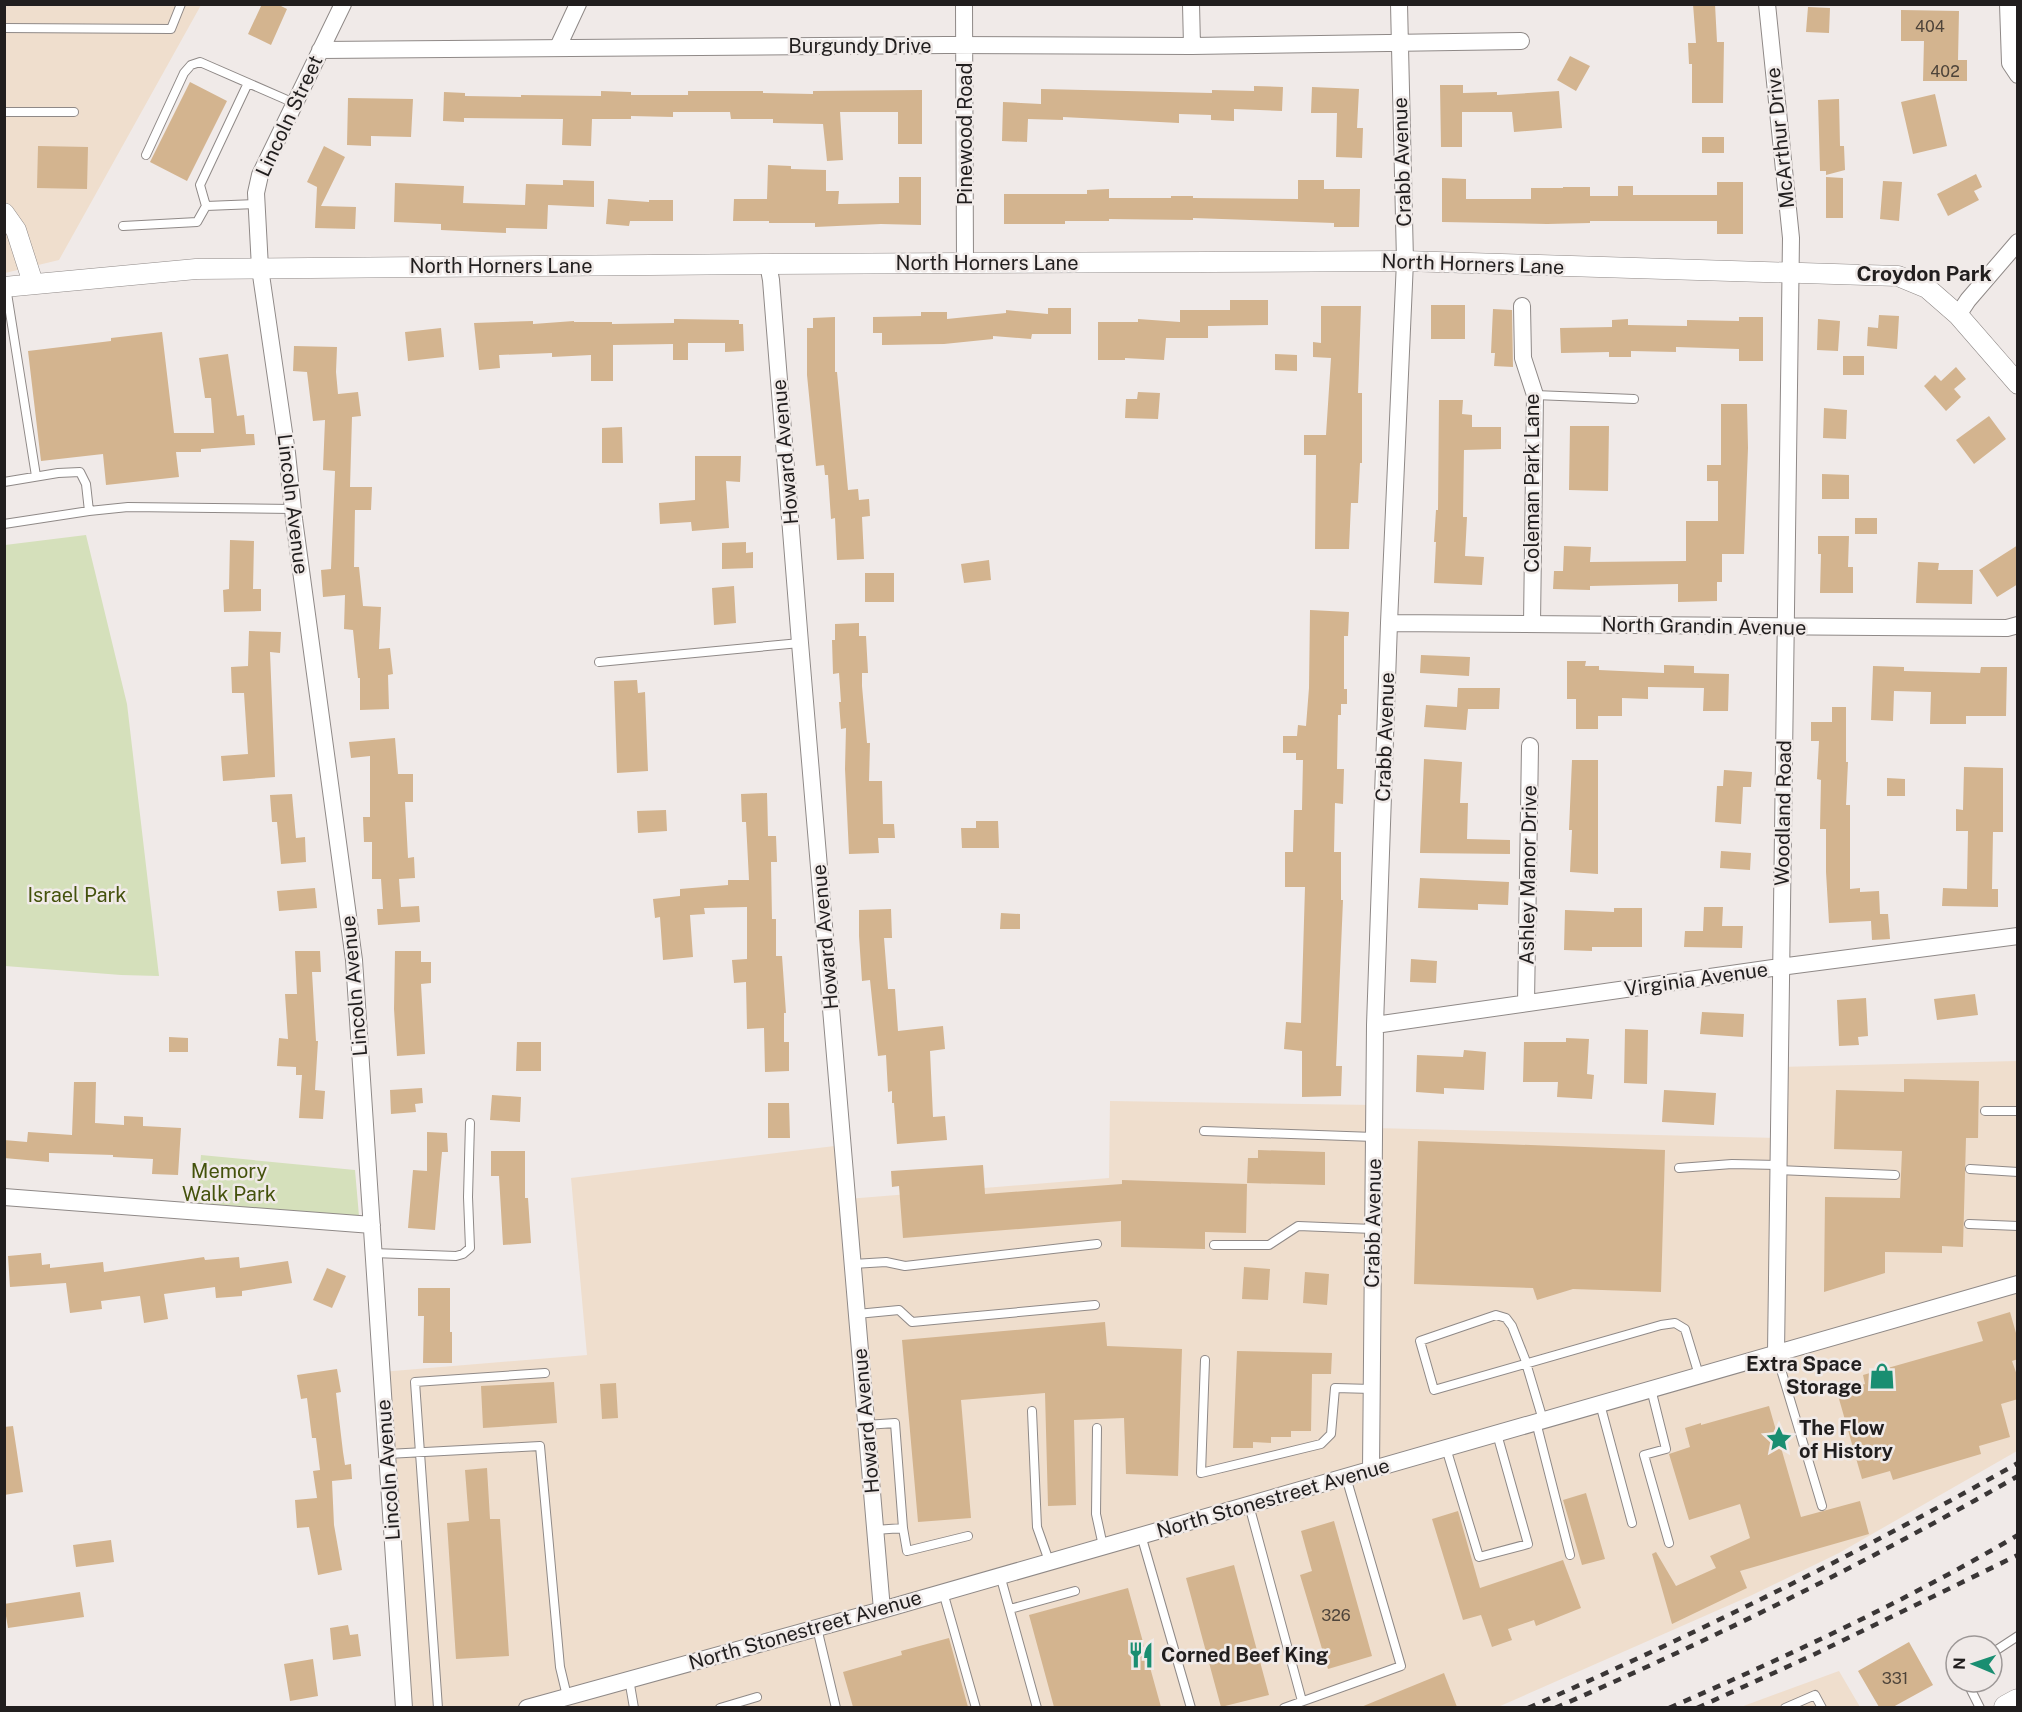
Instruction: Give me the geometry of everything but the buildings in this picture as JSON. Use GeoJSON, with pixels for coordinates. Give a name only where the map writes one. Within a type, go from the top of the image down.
{"type":"FeatureCollection","features":[{"type":"Feature","properties":{"kind":"main road"},"geometry":{"type":"LineString","coordinates":[[2007,1707],[2018,1702]]}},
{"type":"Feature","properties":{"kind":"street","name":"Lincoln Street"},"geometry":{"type":"LineString","coordinates":[[260,268],[255,193],[260,175],[343,4]]}},
{"type":"Feature","properties":{"kind":"street"},"geometry":{"type":"LineString","coordinates":[[558,47],[578,4]]}},
{"type":"Feature","properties":{"kind":"street","name":"Pinewood Road"},"geometry":{"type":"LineString","coordinates":[[963,4],[965,264]]}},
{"type":"Feature","properties":{"kind":"street"},"geometry":{"type":"LineString","coordinates":[[1191,4],[1192,46]]}},
{"type":"Feature","properties":{"kind":"street","name":"Crabb Avenue"},"geometry":{"type":"LineString","coordinates":[[1371,1470],[1375,1025],[1405,261],[1399,4]]}},
{"type":"Feature","properties":{"kind":"street","name":"McArthur Drive"},"geometry":{"type":"LineString","coordinates":[[1767,4],[1791,238],[1790,272]]}},
{"type":"Feature","properties":{"kind":"street"},"geometry":{"type":"LineString","coordinates":[[2008,4],[2010,63],[2018,75]]}},
{"type":"Feature","properties":{"kind":"street","name":"Burgundy Drive"},"geometry":{"type":"LineString","coordinates":[[320,50],[965,45],[1192,46],[1521,41]]}},
{"type":"Feature","properties":{"kind":"street"},"geometry":{"type":"LineString","coordinates":[[4,213],[16,230],[33,283]]}},
{"type":"Feature","properties":{"kind":"street"},"geometry":{"type":"LineString","coordinates":[[1958,315],[2018,242]]}},
{"type":"Feature","properties":{"kind":"street","name":"North Horners Lane"},"geometry":{"type":"LineString","coordinates":[[5,287],[196,269],[768,264],[1405,261],[1898,276],[1927,288],[1958,315],[2018,384]]}},
{"type":"Feature","properties":{"kind":"street","name":"Howard Avenue"},"geometry":{"type":"LineString","coordinates":[[768,264],[882,1610]]}},
{"type":"Feature","properties":{"kind":"street","name":"Lincoln Avenue"},"geometry":{"type":"LineString","coordinates":[[260,268],[287,453],[354,960],[404,1707]]}},
{"type":"Feature","properties":{"kind":"street","name":"Woodland Road"},"geometry":{"type":"LineString","coordinates":[[1776,1353],[1790,272]]}},
{"type":"Feature","properties":{"kind":"street","name":"Coleman Park Lane"},"geometry":{"type":"LineString","coordinates":[[1522,306],[1523,358],[1535,395],[1532,624]]}},
{"type":"Feature","properties":{"kind":"street","name":"North Grandin Avenue"},"geometry":{"type":"LineString","coordinates":[[1389,623],[1785,628],[2007,628],[2018,625]]}},
{"type":"Feature","properties":{"kind":"street","name":"Ashley Manor Drive"},"geometry":{"type":"LineString","coordinates":[[1526,1003],[1530,746]]}},
{"type":"Feature","properties":{"kind":"street","name":"Virginia Avenue"},"geometry":{"type":"LineString","coordinates":[[1375,1025],[1780,967],[2018,936]]}},
{"type":"Feature","properties":{"kind":"street"},"geometry":{"type":"LineString","coordinates":[[4,1197],[372,1225]]}},
{"type":"Feature","properties":{"kind":"street","name":"North Stonestreet Avenue"},"geometry":{"type":"LineString","coordinates":[[527,1707],[882,1610],[2018,1284]]}},
{"type":"Feature","properties":{"kind":"lane"},"geometry":{"type":"LineString","coordinates":[[4,28],[171,29],[181,4]]}},
{"type":"Feature","properties":{"kind":"lane"},"geometry":{"type":"LineString","coordinates":[[146,155],[184,73],[191,65],[200,62],[294,103]]}},
{"type":"Feature","properties":{"kind":"lane"},"geometry":{"type":"LineString","coordinates":[[123,226],[197,222],[206,206],[200,185],[248,83]]}},
{"type":"Feature","properties":{"kind":"lane"},"geometry":{"type":"LineString","coordinates":[[4,112],[74,112]]}},
{"type":"Feature","properties":{"kind":"lane"},"geometry":{"type":"LineString","coordinates":[[206,206],[256,204]]}},
{"type":"Feature","properties":{"kind":"lane"},"geometry":{"type":"LineString","coordinates":[[5,287],[36,476]]}},
{"type":"Feature","properties":{"kind":"lane"},"geometry":{"type":"LineString","coordinates":[[1535,395],[1634,399]]}},
{"type":"Feature","properties":{"kind":"lane"},"geometry":{"type":"LineString","coordinates":[[4,482],[58,472],[80,472],[86,484],[89,511]]}},
{"type":"Feature","properties":{"kind":"lane"},"geometry":{"type":"LineString","coordinates":[[4,524],[128,507],[293,509]]}},
{"type":"Feature","properties":{"kind":"lane"},"geometry":{"type":"LineString","coordinates":[[599,662],[800,643]]}},
{"type":"Feature","properties":{"kind":"lane"},"geometry":{"type":"LineString","coordinates":[[1985,1111],[2018,1111]]}},
{"type":"Feature","properties":{"kind":"lane"},"geometry":{"type":"LineString","coordinates":[[373,1253],[456,1256],[470,1248],[468,1197],[470,1123]]}},
{"type":"Feature","properties":{"kind":"lane"},"geometry":{"type":"LineString","coordinates":[[1204,1131],[1374,1137]]}},
{"type":"Feature","properties":{"kind":"lane"},"geometry":{"type":"LineString","coordinates":[[1679,1167],[1732,1164],[1895,1175]]}},
{"type":"Feature","properties":{"kind":"lane"},"geometry":{"type":"LineString","coordinates":[[1970,1169],[2018,1172]]}},
{"type":"Feature","properties":{"kind":"lane"},"geometry":{"type":"LineString","coordinates":[[1969,1224],[2018,1226]]}},
{"type":"Feature","properties":{"kind":"lane"},"geometry":{"type":"LineString","coordinates":[[1214,1245],[1269,1245],[1298,1226],[1373,1229]]}},
{"type":"Feature","properties":{"kind":"lane"},"geometry":{"type":"LineString","coordinates":[[853,1264],[886,1262],[905,1266],[1097,1244]]}},
{"type":"Feature","properties":{"kind":"lane"},"geometry":{"type":"LineString","coordinates":[[857,1314],[899,1310],[912,1322],[1095,1305]]}},
{"type":"Feature","properties":{"kind":"lane"},"geometry":{"type":"LineString","coordinates":[[1570,1555],[1526,1363],[1512,1326],[1506,1318],[1496,1315],[1420,1341],[1434,1390],[1526,1363],[1661,1325],[1675,1323],[1685,1329],[1699,1375]]}},
{"type":"Feature","properties":{"kind":"lane"},"geometry":{"type":"LineString","coordinates":[[1776,1353],[1822,1506]]}},
{"type":"Feature","properties":{"kind":"lane"},"geometry":{"type":"LineString","coordinates":[[1205,1360],[1201,1473],[1321,1444],[1331,1434],[1335,1388],[1372,1389]]}},
{"type":"Feature","properties":{"kind":"lane"},"geometry":{"type":"LineString","coordinates":[[438,1707],[415,1382],[545,1373]]}},
{"type":"Feature","properties":{"kind":"lane"},"geometry":{"type":"LineString","coordinates":[[1651,1389],[1666,1449],[1644,1455],[1669,1543]]}},
{"type":"Feature","properties":{"kind":"lane"},"geometry":{"type":"LineString","coordinates":[[1600,1404],[1632,1522]]}},
{"type":"Feature","properties":{"kind":"lane"},"geometry":{"type":"LineString","coordinates":[[1032,1411],[1037,1527],[1049,1562]]}},
{"type":"Feature","properties":{"kind":"lane"},"geometry":{"type":"LineString","coordinates":[[866,1425],[895,1423],[903,1528],[907,1551],[968,1536]]}},
{"type":"Feature","properties":{"kind":"lane"},"geometry":{"type":"LineString","coordinates":[[1097,1428],[1096,1514],[1103,1546]]}},
{"type":"Feature","properties":{"kind":"lane"},"geometry":{"type":"LineString","coordinates":[[1446,1448],[1479,1557],[1528,1544],[1497,1434]]}},
{"type":"Feature","properties":{"kind":"lane"},"geometry":{"type":"LineString","coordinates":[[387,1454],[540,1446],[560,1667],[567,1696]]}},
{"type":"Feature","properties":{"kind":"lane"},"geometry":{"type":"LineString","coordinates":[[1284,1707],[1401,1666],[1346,1477]]}},
{"type":"Feature","properties":{"kind":"lane"},"geometry":{"type":"LineString","coordinates":[[1249,1505],[1302,1701]]}},
{"type":"Feature","properties":{"kind":"lane"},"geometry":{"type":"LineString","coordinates":[[875,1530],[903,1528]]}},
{"type":"Feature","properties":{"kind":"lane"},"geometry":{"type":"LineString","coordinates":[[1141,1535],[1191,1707]]}},
{"type":"Feature","properties":{"kind":"lane"},"geometry":{"type":"LineString","coordinates":[[1000,1575],[1036,1707]]}},
{"type":"Feature","properties":{"kind":"lane"},"geometry":{"type":"LineString","coordinates":[[1010,1609],[1075,1591]]}},
{"type":"Feature","properties":{"kind":"lane"},"geometry":{"type":"LineString","coordinates":[[943,1592],[976,1707]]}},
{"type":"Feature","properties":{"kind":"lane"},"geometry":{"type":"LineString","coordinates":[[817,1628],[836,1707]]}},
{"type":"Feature","properties":{"kind":"lane"},"geometry":{"type":"LineString","coordinates":[[2004,1645],[2018,1636]]}},
{"type":"Feature","properties":{"kind":"lane"},"geometry":{"type":"LineString","coordinates":[[628,1679],[634,1707]]}},
{"type":"Feature","properties":{"kind":"lane"},"geometry":{"type":"LineString","coordinates":[[1785,1707],[1815,1695],[1822,1707]]}},
{"type":"Feature","properties":{"kind":"lane"},"geometry":{"type":"LineString","coordinates":[[720,1707],[757,1697]]}},
{"type":"Feature","properties":{"kind":"shaded area"},"geometry":{"type":"Polygon","coordinates":[[[4,5],[201,5],[59,260],[5,273],[4,5]]]}},
{"type":"Feature","properties":{"kind":"shaded area"},"geometry":{"type":"Polygon","coordinates":[[[2017,1061],[2017,1451],[1839,1553],[1750,1596],[1498,1707],[404,1707],[381,1372],[587,1355],[571,1178],[843,1145],[847,1199],[1109,1178],[1110,1101],[1374,1105],[1374,1128],[1778,1138],[1779,1067],[2017,1061]]]}},
{"type":"Feature","properties":{"kind":"shaded area"},"geometry":{"type":"Polygon","coordinates":[[[1839,1671],[1860,1707],[1738,1708],[1839,1671]]]}},
{"type":"Feature","properties":{"kind":"green space","name":"Israel Park"},"geometry":{"type":"Polygon","coordinates":[[[86,535],[127,704],[159,976],[5,966],[5,545],[86,535]]]}},
{"type":"Feature","properties":{"kind":"green space","name":"Memory Walk Park"},"geometry":{"type":"Polygon","coordinates":[[[201,1155],[355,1170],[359,1216],[197,1204],[201,1155]]]}},
{"type":"Feature","properties":{"kind":"railway"},"geometry":{"type":"LineString","coordinates":[[1528,1708],[1776,1592],[2018,1463]]}},
{"type":"Feature","properties":{"kind":"railway"},"geometry":{"type":"LineString","coordinates":[[1555,1708],[1673,1655],[1790,1598],[1905,1539],[2018,1476]]}},
{"type":"Feature","properties":{"kind":"railway"},"geometry":{"type":"LineString","coordinates":[[1669,1708],[1846,1627],[1933,1583],[2018,1535]]}},
{"type":"Feature","properties":{"kind":"railway"},"geometry":{"type":"LineString","coordinates":[[1697,1708],[1813,1655],[2018,1555]]}},
{"type":"Feature","properties":{"kind":"place","name":"Extra Space Storage"},"geometry":{"type":"Point","coordinates":[1882,1376]}},
{"type":"Feature","properties":{"kind":"place","name":"The Flow of History"},"geometry":{"type":"Point","coordinates":[1779,1439]}},
{"type":"Feature","properties":{"kind":"place","name":"Corned Beef King"},"geometry":{"type":"Point","coordinates":[1141,1655]}},
{"type":"Feature","properties":{"kind":"district","name":"Croydon Park"},"geometry":{"type":"Point","coordinates":[1924,274]}}]}
